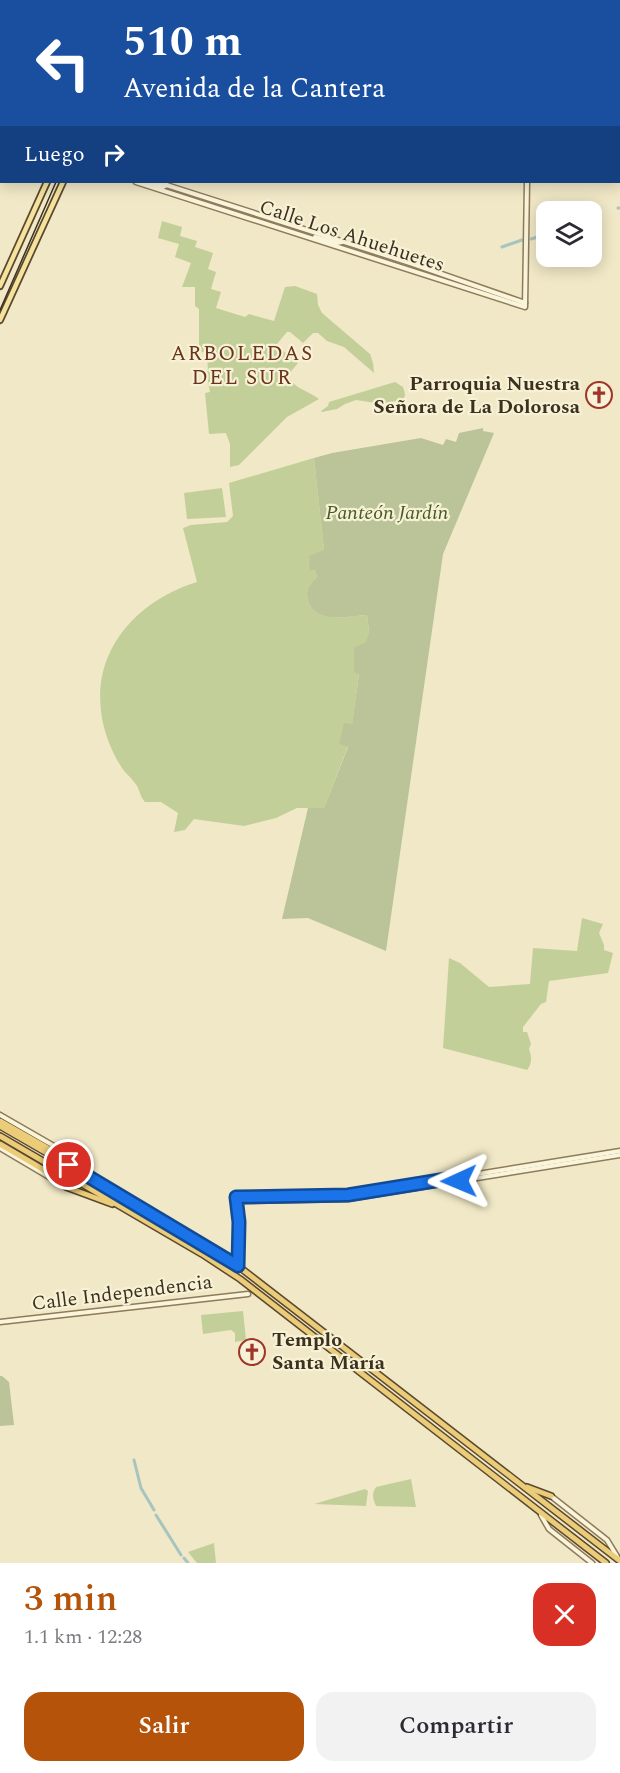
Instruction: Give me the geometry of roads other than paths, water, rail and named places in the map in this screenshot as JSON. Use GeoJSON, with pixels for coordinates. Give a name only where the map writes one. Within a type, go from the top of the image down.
{"type":"FeatureCollection","features":[{"type":"Feature","properties":{"kind":"highway"},"geometry":{"type":"LineString","coordinates":[[0,1121],[71,1162],[73,1172],[70,1177],[63,1179],[0,1146]]}},
{"type":"Feature","properties":{"kind":"highway"},"geometry":{"type":"LineString","coordinates":[[0,1126],[87,1175],[238,1266],[620,1561]]}},
{"type":"Feature","properties":{"kind":"highway"},"geometry":{"type":"LineString","coordinates":[[0,1136],[202,1254],[240,1279],[606,1563]]}},
{"type":"Feature","properties":{"kind":"highway"},"geometry":{"type":"LineString","coordinates":[[80,1161],[87,1175]]}},
{"type":"Feature","properties":{"kind":"highway"},"geometry":{"type":"LineString","coordinates":[[66,1187],[128,1210]]}},
{"type":"Feature","properties":{"kind":"highway"},"geometry":{"type":"LineString","coordinates":[[522,1486],[551,1496]]}},
{"type":"Feature","properties":{"kind":"main road"},"geometry":{"type":"LineString","coordinates":[[0,286],[47,183]]}},
{"type":"Feature","properties":{"kind":"main road"},"geometry":{"type":"LineString","coordinates":[[0,320],[63,183]]}},
{"type":"Feature","properties":{"kind":"street","name":"Calle Los Ahuehuetes"},"geometry":{"type":"LineString","coordinates":[[139,183],[525,305]]}},
{"type":"Feature","properties":{"kind":"street"},"geometry":{"type":"LineString","coordinates":[[149,183],[163,187],[167,185]]}},
{"type":"Feature","properties":{"kind":"street","name":"Calle Los Ahuehuetes"},"geometry":{"type":"LineString","coordinates":[[160,183],[343,242],[525,305]]}},
{"type":"Feature","properties":{"kind":"street"},"geometry":{"type":"LineString","coordinates":[[525,305],[526,183]]}},
{"type":"Feature","properties":{"kind":"street"},"geometry":{"type":"LineString","coordinates":[[303,235],[337,243],[343,242]]}},
{"type":"Feature","properties":{"kind":"street"},"geometry":{"type":"LineString","coordinates":[[0,1115],[80,1161]]}},
{"type":"Feature","properties":{"kind":"street"},"geometry":{"type":"LineString","coordinates":[[0,1146],[66,1187]]}},
{"type":"Feature","properties":{"kind":"street"},"geometry":{"type":"LineString","coordinates":[[238,1266],[237,1199],[348,1195],[498,1174],[620,1153]]}},
{"type":"Feature","properties":{"kind":"street","name":"Calle Independencia"},"geometry":{"type":"LineString","coordinates":[[0,1322],[248,1294]]}},
{"type":"Feature","properties":{"kind":"street"},"geometry":{"type":"LineString","coordinates":[[551,1496],[607,1540],[620,1561]]}},
{"type":"Feature","properties":{"kind":"street"},"geometry":{"type":"LineString","coordinates":[[538,1509],[549,1529],[592,1563]]}},
{"type":"Feature","properties":{"kind":"waterway"},"geometry":{"type":"LineString","coordinates":[[531,239],[536,238]]}},
{"type":"Feature","properties":{"kind":"waterway"},"geometry":{"type":"LineString","coordinates":[[502,247],[522,240]]}},
{"type":"Feature","properties":{"kind":"waterway"},"geometry":{"type":"LineString","coordinates":[[134,1460],[141,1488],[154,1510]]}},
{"type":"Feature","properties":{"kind":"waterway"},"geometry":{"type":"LineString","coordinates":[[156,1515],[181,1555]]}},
{"type":"Feature","properties":{"kind":"waterway"},"geometry":{"type":"LineString","coordinates":[[184,1558],[188,1563]]}},
{"type":"Feature","properties":{"kind":"tram line"},"geometry":{"type":"LineString","coordinates":[[0,310],[56,183]]}},
{"type":"Feature","properties":{"kind":"place","name":"Parroquia Nuestra Señora de La Dolorosa"},"geometry":{"type":"Point","coordinates":[599,395]}},
{"type":"Feature","properties":{"kind":"place","name":"Templo Santa María"},"geometry":{"type":"Point","coordinates":[252,1352]}},
{"type":"Feature","properties":{"kind":"district","name":"ARBOLEDAS DEL SUR"},"geometry":{"type":"Point","coordinates":[242,366]}},
{"type":"Feature","properties":{"kind":"park label","name":"Panteón Jardín"},"geometry":{"type":"Point","coordinates":[387,513]}}]}
